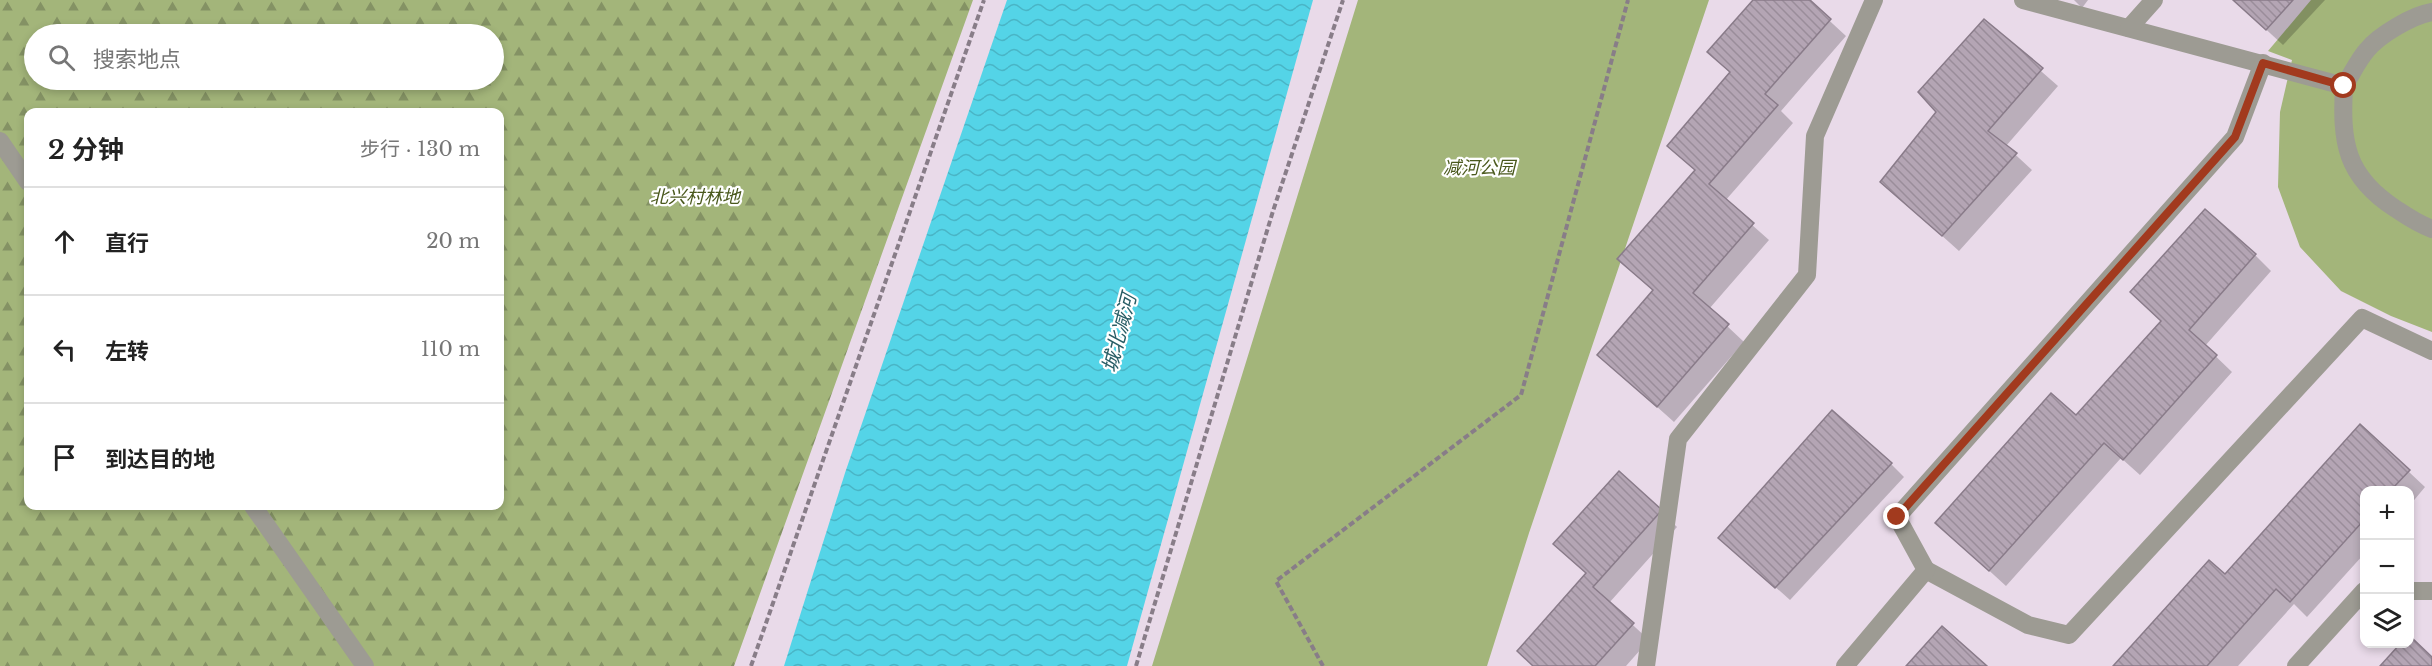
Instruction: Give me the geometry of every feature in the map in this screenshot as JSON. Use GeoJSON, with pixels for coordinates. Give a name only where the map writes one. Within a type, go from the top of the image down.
{"type":"FeatureCollection","features":[{"type":"Feature","properties":{"kind":"street"},"geometry":{"type":"LineString","coordinates":[[1646,666],[1678,439],[1807,275],[1815,135],[1874,0]]}},
{"type":"Feature","properties":{"kind":"street"},"geometry":{"type":"LineString","coordinates":[[2023,0],[2344,86]]}},
{"type":"Feature","properties":{"kind":"street"},"geometry":{"type":"LineString","coordinates":[[2129,28],[2154,0]]}},
{"type":"Feature","properties":{"kind":"street"},"geometry":{"type":"LineString","coordinates":[[2432,12],[2423,13],[2396,28],[2368,49],[2344,86],[2342,123],[2348,151],[2359,178],[2385,202],[2420,225],[2432,229]]}},
{"type":"Feature","properties":{"kind":"street"},"geometry":{"type":"LineString","coordinates":[[2263,63],[2235,137],[1897,517],[1926,570],[2028,625],[2069,635],[2362,318],[2432,351]]}},
{"type":"Feature","properties":{"kind":"street"},"geometry":{"type":"LineString","coordinates":[[0,141],[24,176]]}},
{"type":"Feature","properties":{"kind":"street"},"geometry":{"type":"LineString","coordinates":[[256,510],[364,666]]}},
{"type":"Feature","properties":{"kind":"street"},"geometry":{"type":"LineString","coordinates":[[1845,666],[1926,570]]}},
{"type":"Feature","properties":{"kind":"street"},"geometry":{"type":"LineString","coordinates":[[2414,591],[2432,591]]}},
{"type":"Feature","properties":{"kind":"street"},"geometry":{"type":"LineString","coordinates":[[2296,666],[2361,594]]}},
{"type":"Feature","properties":{"kind":"path"},"geometry":{"type":"LineString","coordinates":[[751,666],[984,0]]}},
{"type":"Feature","properties":{"kind":"path"},"geometry":{"type":"LineString","coordinates":[[1136,666],[1273,212],[1343,0]]}},
{"type":"Feature","properties":{"kind":"path"},"geometry":{"type":"LineString","coordinates":[[1323,666],[1276,580],[1521,395],[1628,0]]}},
{"type":"Feature","properties":{"kind":"green space","name":"北兴村林地"},"geometry":{"type":"Polygon","coordinates":[[[0,0],[973,0],[734,666],[0,666],[0,0]]]}},
{"type":"Feature","properties":{"kind":"green space","name":"减河公园"},"geometry":{"type":"Polygon","coordinates":[[[1358,0],[1709,0],[1529,533],[1487,666],[1152,666],[1358,0]]]}},
{"type":"Feature","properties":{"kind":"green space"},"geometry":{"type":"Polygon","coordinates":[[[2311,0],[2432,0],[2432,332],[2391,316],[2341,291],[2300,247],[2278,187],[2280,112],[2292,60],[2268,51],[2311,0]]]}},
{"type":"Feature","properties":{"kind":"water","name":"城北减河"},"geometry":{"type":"Polygon","coordinates":[[[1007,0],[1313,0],[1127,666],[784,666],[845,473],[1007,0]]]}},
{"type":"Feature","properties":{"kind":"building"},"geometry":{"type":"Polygon","coordinates":[[[1753,0],[1810,0],[1831,19],[1765,94],[1778,105],[1709,184],[1754,223],[1693,293],[1729,324],[1657,407],[1597,355],[1653,290],[1617,259],[1695,170],[1667,146],[1730,72],[1707,52],[1753,0]]]}},
{"type":"Feature","properties":{"kind":"building"},"geometry":{"type":"Polygon","coordinates":[[[2233,0],[2293,0],[2266,30],[2233,0]]]}},
{"type":"Feature","properties":{"kind":"building"},"geometry":{"type":"Polygon","coordinates":[[[1984,19],[2043,68],[1988,131],[2017,153],[1942,236],[1880,182],[1936,112],[1918,92],[1984,19]]]}},
{"type":"Feature","properties":{"kind":"building"},"geometry":{"type":"Polygon","coordinates":[[[2205,209],[2256,254],[2189,330],[2217,355],[2123,460],[2104,443],[1989,571],[1935,523],[2051,393],[2076,415],[2161,321],[2130,292],[2205,209]]]}},
{"type":"Feature","properties":{"kind":"building"},"geometry":{"type":"Polygon","coordinates":[[[1832,410],[1892,463],[1775,588],[1718,538],[1832,410]]]}},
{"type":"Feature","properties":{"kind":"building"},"geometry":{"type":"Polygon","coordinates":[[[2360,424],[2410,470],[2395,486],[2360,486],[2360,524],[2290,602],[2276,589],[2207,666],[2113,666],[2209,560],[2225,574],[2360,424]]]}},
{"type":"Feature","properties":{"kind":"building"},"geometry":{"type":"Polygon","coordinates":[[[1619,471],[1662,510],[1593,587],[1634,623],[1595,666],[1533,666],[1517,651],[1586,573],[1553,544],[1619,471]]]}},
{"type":"Feature","properties":{"kind":"building"},"geometry":{"type":"Polygon","coordinates":[[[1942,626],[1987,666],[1906,666],[1942,626]]]}},
{"type":"Feature","properties":{"kind":"building"},"geometry":{"type":"Polygon","coordinates":[[[2414,640],[2432,657],[2432,666],[2380,666],[2396,648],[2414,648],[2414,640]]]}},
{"type":"Feature","properties":{"kind":"route"},"geometry":{"type":"LineString","coordinates":[[1897,517],[2235,137],[2263,63],[2344,86]]}}]}
